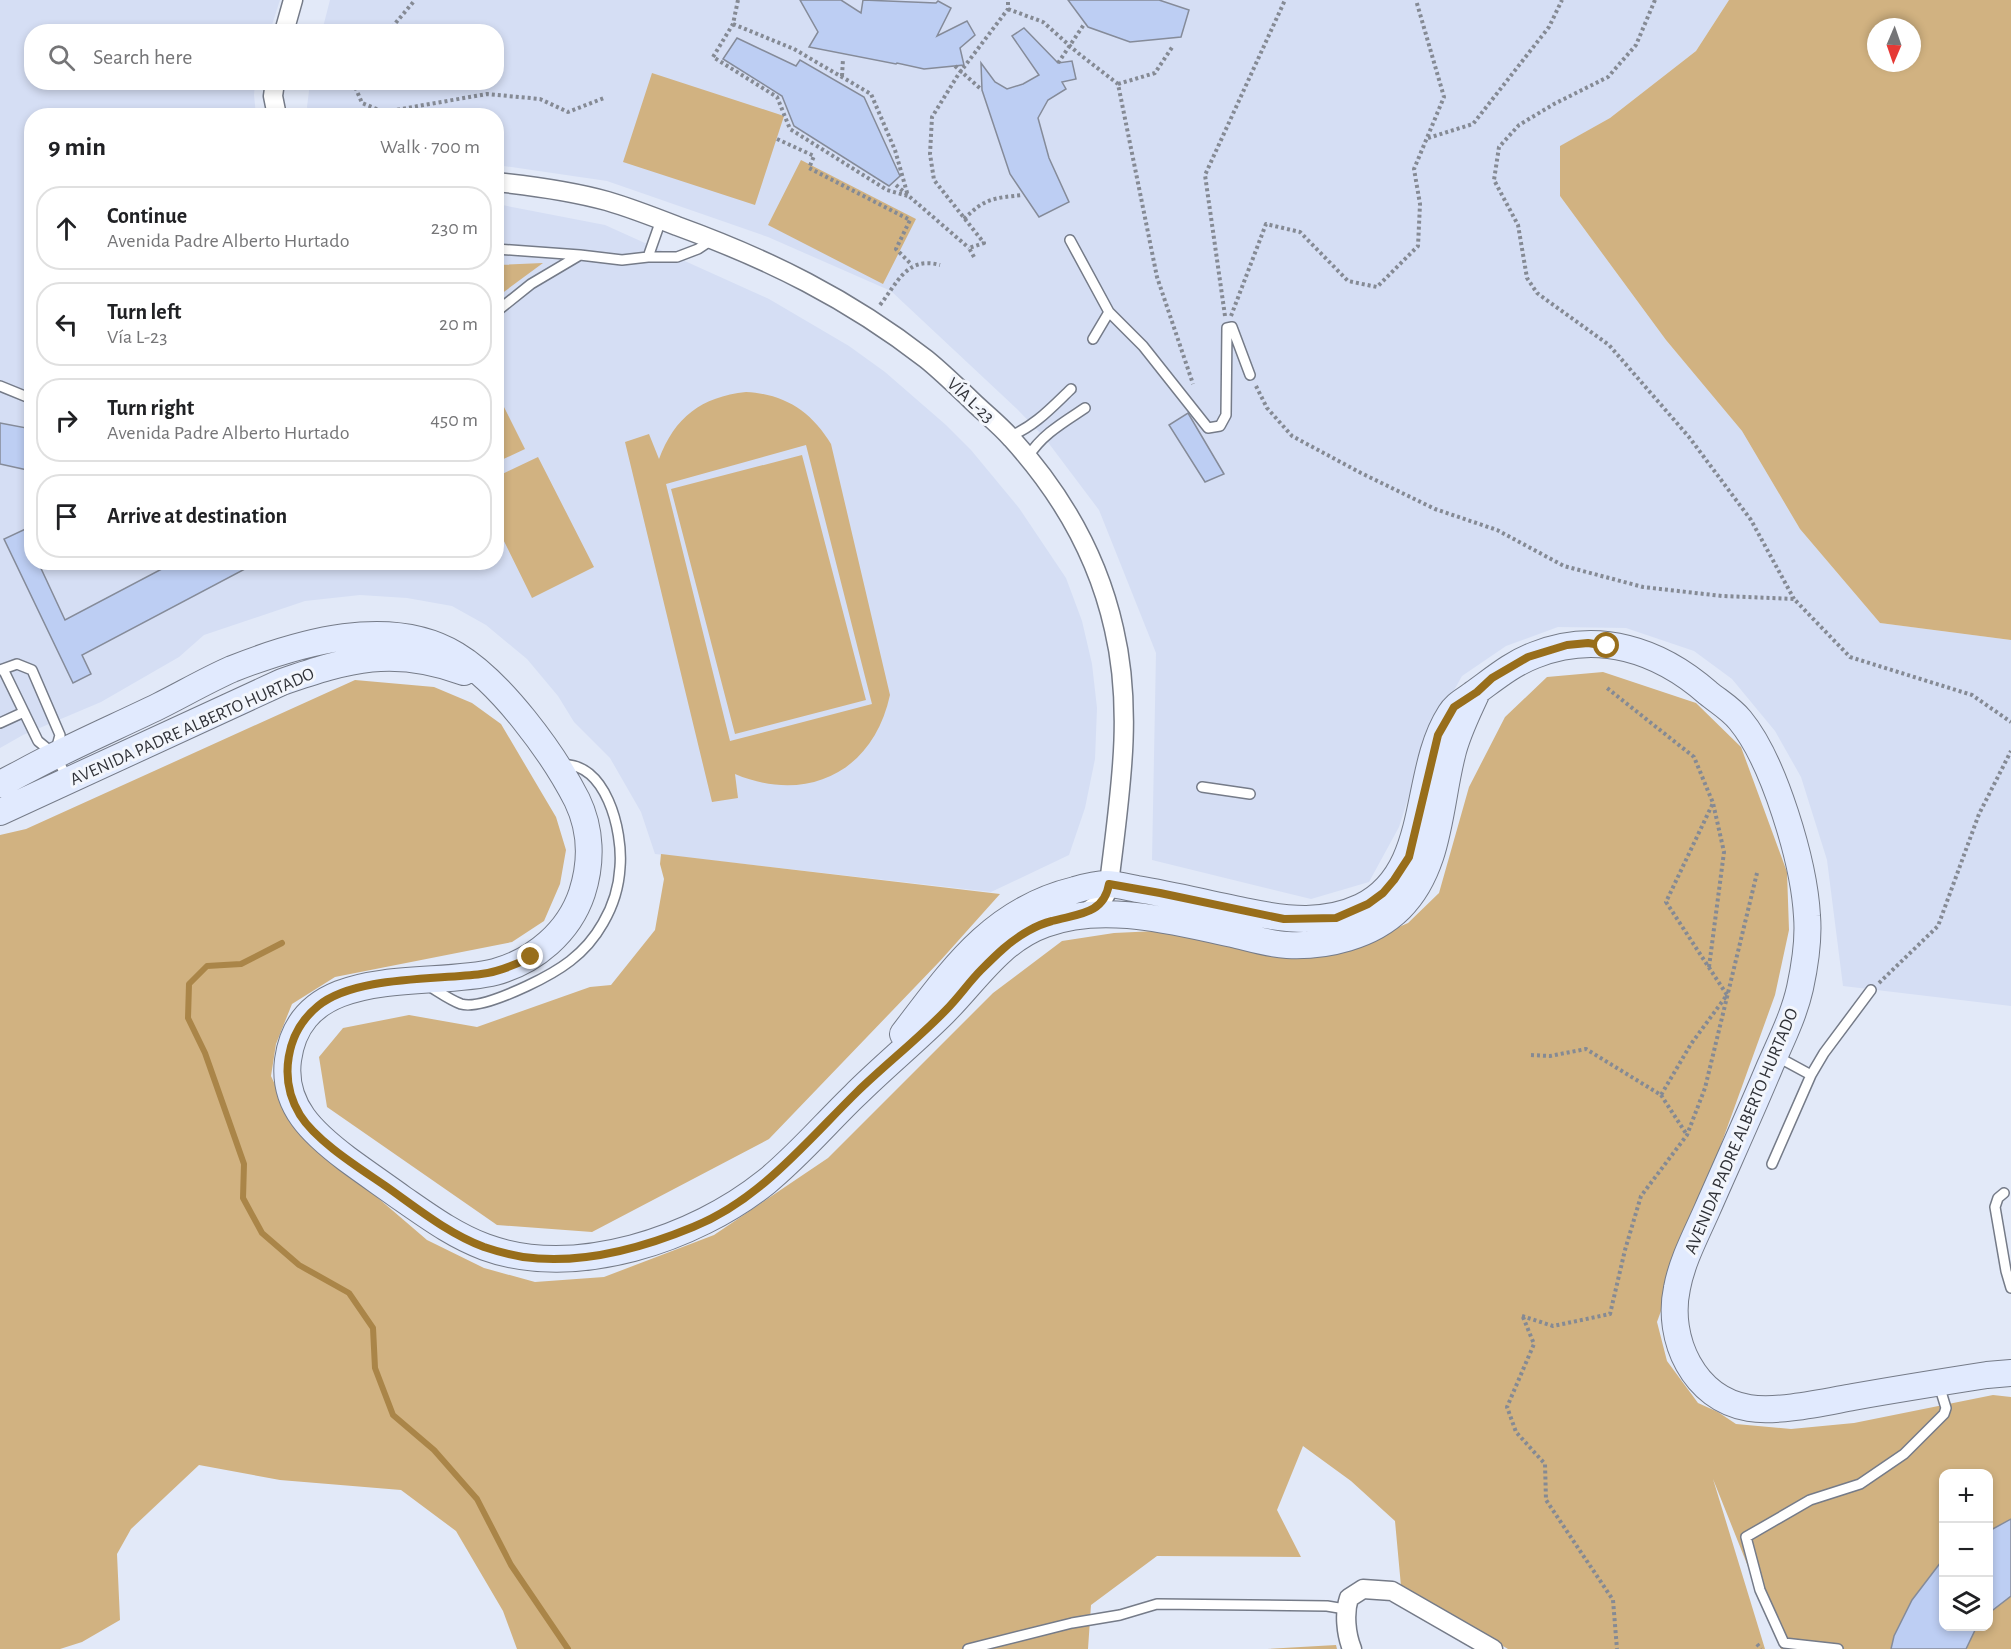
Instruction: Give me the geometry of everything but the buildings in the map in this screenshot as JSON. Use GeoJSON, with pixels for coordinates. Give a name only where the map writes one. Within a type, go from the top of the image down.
{"type":"FeatureCollection","features":[{"type":"Feature","properties":{"kind":"main road","name":"AVENIDA PADRE ALBERTO HURTADO"},"geometry":{"type":"LineString","coordinates":[[0,784],[227,671],[315,642],[347,637],[391,635],[426,641],[462,658],[512,706],[556,765],[579,803],[588,837],[589,854],[586,880],[577,905],[569,920],[546,946],[516,965],[482,974],[374,984],[333,996],[320,1004],[309,1015],[293,1040],[287,1070],[292,1100],[314,1132],[363,1171],[452,1232],[483,1247],[543,1258],[608,1254],[695,1227],[728,1209],[768,1180],[858,1091],[947,1009],[980,971],[1006,946],[1029,931],[1052,921],[1080,916],[1128,915],[1179,921],[1284,945],[1339,941],[1375,926],[1400,908],[1416,885],[1431,855],[1451,756],[1458,733],[1477,692]]}},
{"type":"Feature","properties":{"kind":"main road","name":"AVENIDA PADRE ALBERTO HURTADO"},"geometry":{"type":"LineString","coordinates":[[858,1091],[976,943],[1000,925],[1052,895],[1092,885],[1109,884],[1284,919],[1336,918],[1368,904],[1389,886],[1409,857],[1438,735],[1454,707],[1477,692],[1492,678],[1528,657],[1557,648],[1588,643],[1626,648],[1665,662],[1698,684],[1737,716],[1754,740],[1782,803],[1796,853],[1807,912],[1807,943],[1799,993],[1775,1056],[1691,1245],[1677,1287],[1674,1314],[1678,1341],[1689,1368],[1703,1385],[1722,1398],[1749,1408],[1787,1408],[2011,1373]]}},
{"type":"Feature","properties":{"kind":"main road","name":"AVENIDA PADRE ALBERTO HURTADO"},"geometry":{"type":"LineString","coordinates":[[0,812],[282,682],[326,667],[359,659],[398,657],[436,663],[492,685]]}},
{"type":"Feature","properties":{"kind":"street"},"geometry":{"type":"LineString","coordinates":[[287,24],[293,0]]}},
{"type":"Feature","properties":{"kind":"street"},"geometry":{"type":"LineString","coordinates":[[273,90],[275,108]]}},
{"type":"Feature","properties":{"kind":"street","name":"VÍA L-23"},"geometry":{"type":"LineString","coordinates":[[504,184],[543,187],[607,201],[712,239],[776,266],[870,318],[928,360],[1010,436],[1028,457],[1066,509],[1082,538],[1106,598],[1119,651],[1124,694],[1124,758],[1109,884],[1105,898],[1080,916]]}},
{"type":"Feature","properties":{"kind":"street"},"geometry":{"type":"LineString","coordinates":[[1109,884],[1114,902],[1128,915]]}},
{"type":"Feature","properties":{"kind":"street"},"geometry":{"type":"LineString","coordinates":[[1352,1649],[1345,1609],[1349,1598],[1363,1589],[1392,1591],[1493,1649]]}},
{"type":"Feature","properties":{"kind":"lane"},"geometry":{"type":"LineString","coordinates":[[648,257],[662,220]]}},
{"type":"Feature","properties":{"kind":"lane"},"geometry":{"type":"LineString","coordinates":[[504,250],[622,260],[677,257],[698,249],[712,239]]}},
{"type":"Feature","properties":{"kind":"lane"},"geometry":{"type":"LineString","coordinates":[[1070,240],[1108,312],[1143,346],[1208,428],[1220,426],[1227,415],[1227,328],[1232,327],[1250,375]]}},
{"type":"Feature","properties":{"kind":"lane"},"geometry":{"type":"LineString","coordinates":[[504,306],[531,284],[580,255]]}},
{"type":"Feature","properties":{"kind":"lane"},"geometry":{"type":"LineString","coordinates":[[1093,339],[1108,312]]}},
{"type":"Feature","properties":{"kind":"lane"},"geometry":{"type":"LineString","coordinates":[[0,386],[24,396]]}},
{"type":"Feature","properties":{"kind":"lane"},"geometry":{"type":"LineString","coordinates":[[1010,436],[1034,423],[1071,389]]}},
{"type":"Feature","properties":{"kind":"lane"},"geometry":{"type":"LineString","coordinates":[[1028,457],[1045,435],[1084,408]]}},
{"type":"Feature","properties":{"kind":"lane"},"geometry":{"type":"LineString","coordinates":[[55,755],[60,735],[32,670],[17,664],[1,670],[38,741],[55,755],[69,781]]}},
{"type":"Feature","properties":{"kind":"lane"},"geometry":{"type":"LineString","coordinates":[[0,723],[24,712]]}},
{"type":"Feature","properties":{"kind":"lane"},"geometry":{"type":"LineString","coordinates":[[1202,787],[1250,794]]}},
{"type":"Feature","properties":{"kind":"lane"},"geometry":{"type":"LineString","coordinates":[[1772,1164],[1811,1075],[1824,1053],[1871,990]]}},
{"type":"Feature","properties":{"kind":"lane"},"geometry":{"type":"LineString","coordinates":[[1775,1056],[1811,1075]]}},
{"type":"Feature","properties":{"kind":"lane"},"geometry":{"type":"LineString","coordinates":[[2004,1193],[1998,1198],[1995,1207],[2006,1272],[2011,1288]]}},
{"type":"Feature","properties":{"kind":"lane"},"geometry":{"type":"LineString","coordinates":[[1838,1649],[1784,1643],[1761,1590],[1746,1537],[1810,1500],[1860,1484],[1904,1454],[1944,1414],[1946,1408],[1938,1383]]}},
{"type":"Feature","properties":{"kind":"lane"},"geometry":{"type":"LineString","coordinates":[[968,1649],[1072,1623],[1120,1615],[1157,1604],[1327,1606],[1345,1609]]}},
{"type":"Feature","properties":{"kind":"lane"},"geometry":{"type":"LineString","coordinates":[[1464,1631],[1471,1649]]}},
{"type":"Feature","properties":{"kind":"path"},"geometry":{"type":"LineString","coordinates":[[395,24],[415,0]]}},
{"type":"Feature","properties":{"kind":"path"},"geometry":{"type":"LineString","coordinates":[[738,0],[732,24],[713,57],[777,98],[790,129],[887,189],[908,196]]}},
{"type":"Feature","properties":{"kind":"path"},"geometry":{"type":"LineString","coordinates":[[969,248],[984,243],[934,180],[930,154],[932,117],[958,75],[1008,9],[1008,0]]}},
{"type":"Feature","properties":{"kind":"path"},"geometry":{"type":"LineString","coordinates":[[1227,328],[1205,175],[1285,0]]}},
{"type":"Feature","properties":{"kind":"path"},"geometry":{"type":"LineString","coordinates":[[1227,328],[1266,224],[1300,232],[1348,281],[1377,287],[1418,246],[1420,204],[1414,170],[1443,97],[1416,0]]}},
{"type":"Feature","properties":{"kind":"path"},"geometry":{"type":"LineString","coordinates":[[1427,138],[1473,124],[1549,27],[1562,0]]}},
{"type":"Feature","properties":{"kind":"path"},"geometry":{"type":"LineString","coordinates":[[1655,0],[1636,45],[1608,77],[1554,104],[1520,125],[1499,147],[1494,180],[1518,225],[1527,278],[1537,292],[1609,345],[1689,437],[1751,520],[1794,600],[1850,657],[1972,694],[2011,722]]}},
{"type":"Feature","properties":{"kind":"path"},"geometry":{"type":"LineString","coordinates":[[1008,9],[1043,22],[1118,84],[1157,277],[1193,384]]}},
{"type":"Feature","properties":{"kind":"path"},"geometry":{"type":"LineString","coordinates":[[1058,63],[1085,22]]}},
{"type":"Feature","properties":{"kind":"path"},"geometry":{"type":"LineString","coordinates":[[732,24],[794,49],[871,93],[895,150],[908,196]]}},
{"type":"Feature","properties":{"kind":"path"},"geometry":{"type":"LineString","coordinates":[[1118,84],[1155,73],[1173,46]]}},
{"type":"Feature","properties":{"kind":"path"},"geometry":{"type":"LineString","coordinates":[[842,76],[843,59]]}},
{"type":"Feature","properties":{"kind":"path"},"geometry":{"type":"LineString","coordinates":[[955,66],[982,90]]}},
{"type":"Feature","properties":{"kind":"path"},"geometry":{"type":"LineString","coordinates":[[356,90],[362,103],[374,108]]}},
{"type":"Feature","properties":{"kind":"path"},"geometry":{"type":"LineString","coordinates":[[407,108],[487,94],[540,99],[568,112],[604,98]]}},
{"type":"Feature","properties":{"kind":"path"},"geometry":{"type":"LineString","coordinates":[[777,139],[814,156],[809,168],[910,220],[896,249],[912,265]]}},
{"type":"Feature","properties":{"kind":"path"},"geometry":{"type":"LineString","coordinates":[[896,185],[969,248],[974,257]]}},
{"type":"Feature","properties":{"kind":"path"},"geometry":{"type":"LineString","coordinates":[[964,219],[978,205],[994,198],[1023,195]]}},
{"type":"Feature","properties":{"kind":"path"},"geometry":{"type":"LineString","coordinates":[[870,318],[912,265],[928,261],[940,265]]}},
{"type":"Feature","properties":{"kind":"path"},"geometry":{"type":"LineString","coordinates":[[1250,375],[1267,408],[1292,436],[1361,473],[1436,509],[1497,530],[1564,566],[1643,587],[1722,596],[1794,600]]}},
{"type":"Feature","properties":{"kind":"path"},"geometry":{"type":"LineString","coordinates":[[1607,688],[1694,757],[1713,803],[1724,852],[1709,967]]}},
{"type":"Feature","properties":{"kind":"path"},"geometry":{"type":"LineString","coordinates":[[1871,990],[1938,926],[1979,814],[2011,751]]}},
{"type":"Feature","properties":{"kind":"path"},"geometry":{"type":"LineString","coordinates":[[1713,803],[1666,902],[1727,995]]}},
{"type":"Feature","properties":{"kind":"path"},"geometry":{"type":"LineString","coordinates":[[1617,1649],[1613,1600],[1545,1500],[1545,1464],[1516,1432],[1507,1407],[1534,1344],[1522,1316],[1553,1326],[1610,1314],[1641,1196],[1688,1135],[1705,1088],[1757,873]]}},
{"type":"Feature","properties":{"kind":"path"},"geometry":{"type":"LineString","coordinates":[[1661,1095],[1691,1044],[1727,995]]}},
{"type":"Feature","properties":{"kind":"path"},"geometry":{"type":"LineString","coordinates":[[1531,1055],[1550,1056],[1587,1049],[1661,1095],[1688,1135]]}},
{"type":"Feature","properties":{"kind":"path"},"geometry":{"type":"LineString","coordinates":[[1757,1644],[1761,1649]]}},
{"type":"Feature","properties":{"kind":"shaded area"},"geometry":{"type":"Polygon","coordinates":[[[0,0],[280,0],[272,24],[24,24],[24,90],[254,90],[255,108],[24,108],[24,570],[504,570],[504,205],[605,225],[769,299],[849,346],[885,372],[971,450],[1019,508],[1066,578],[1082,621],[1092,664],[1097,708],[1095,759],[1085,808],[1069,855],[991,892],[655,854],[641,812],[610,758],[574,722],[558,696],[527,659],[486,625],[452,606],[407,598],[360,595],[305,601],[204,635],[179,657],[101,702],[23,735],[0,748],[0,0]]]}},
{"type":"Feature","properties":{"kind":"shaded area"},"geometry":{"type":"Polygon","coordinates":[[[330,0],[1729,0],[1696,51],[1610,118],[1561,146],[1560,196],[1666,340],[1742,431],[1800,529],[1880,623],[2011,640],[2011,1006],[1843,986],[1827,860],[1801,777],[1775,731],[1732,679],[1694,651],[1626,628],[1558,627],[1506,646],[1462,676],[1427,739],[1399,827],[1369,882],[1311,899],[1152,860],[1156,653],[1099,510],[1044,437],[1017,409],[891,291],[768,237],[607,181],[504,166],[504,108],[307,108],[309,90],[504,90],[504,24],[324,24],[330,0]]]}},
{"type":"Feature","properties":{"kind":"shaded area"},"geometry":{"type":"Polygon","coordinates":[[[1729,0],[2011,0],[2011,640],[1880,623],[1800,529],[1742,431],[1666,340],[1560,196],[1560,146],[1610,118],[1696,51],[1729,0]]]}},
{"type":"Feature","properties":{"kind":"shaded area"},"geometry":{"type":"Polygon","coordinates":[[[652,73],[784,116],[755,205],[623,162],[652,73]]]}},
{"type":"Feature","properties":{"kind":"shaded area"},"geometry":{"type":"Polygon","coordinates":[[[801,160],[916,219],[883,284],[768,225],[801,160]]]}},
{"type":"Feature","properties":{"kind":"shaded area"},"geometry":{"type":"Polygon","coordinates":[[[543,263],[504,292],[504,265],[543,263]]]}},
{"type":"Feature","properties":{"kind":"shaded area"},"geometry":{"type":"Polygon","coordinates":[[[746,392],[760,393],[795,406],[815,422],[831,444],[890,695],[881,722],[869,744],[852,762],[833,775],[811,783],[787,785],[761,782],[735,774],[738,798],[712,802],[625,442],[649,434],[659,459],[665,444],[682,421],[703,404],[746,392]],[[806,445],[666,484],[730,741],[872,704],[806,445]]]}},
{"type":"Feature","properties":{"kind":"shaded area"},"geometry":{"type":"Polygon","coordinates":[[[504,407],[525,449],[504,459],[504,407]]]}},
{"type":"Feature","properties":{"kind":"shaded area"},"geometry":{"type":"Polygon","coordinates":[[[802,455],[866,700],[735,734],[671,489],[802,455]]]}},
{"type":"Feature","properties":{"kind":"shaded area"},"geometry":{"type":"Polygon","coordinates":[[[538,457],[594,567],[532,598],[504,541],[504,473],[538,457]]]}},
{"type":"Feature","properties":{"kind":"shaded area"},"geometry":{"type":"Polygon","coordinates":[[[1603,672],[1696,703],[1741,747],[1787,872],[1789,930],[1775,995],[1657,1322],[1667,1361],[1698,1403],[1736,1424],[1791,1429],[1854,1423],[1993,1395],[2011,1397],[2011,1649],[1781,1649],[1713,1479],[1765,1649],[1508,1649],[1401,1586],[1395,1521],[1351,1481],[1303,1446],[1277,1510],[1301,1557],[1157,1556],[1091,1605],[1088,1649],[517,1649],[503,1611],[456,1531],[401,1490],[280,1480],[199,1465],[131,1529],[117,1554],[120,1620],[82,1642],[60,1649],[0,1649],[0,835],[26,829],[355,680],[434,687],[472,703],[501,724],[556,817],[566,850],[560,884],[544,921],[512,942],[335,977],[292,1004],[276,1044],[271,1076],[294,1126],[427,1240],[484,1268],[535,1282],[604,1277],[714,1235],[828,1158],[993,993],[1062,941],[1114,933],[1177,930],[1351,948],[1408,923],[1439,893],[1469,787],[1505,717],[1547,677],[1603,672]]]}},
{"type":"Feature","properties":{"kind":"shaded area"},"geometry":{"type":"Polygon","coordinates":[[[661,854],[1000,894],[940,961],[769,1139],[592,1232],[497,1225],[327,1107],[319,1057],[343,1028],[409,1015],[477,1027],[590,987],[611,985],[655,930],[664,879],[660,864],[661,854]]]}},
{"type":"Feature","properties":{"kind":"shaded area"},"geometry":{"type":"Polygon","coordinates":[[[1336,1645],[1337,1649],[1267,1649],[1336,1645]]]}},
{"type":"Feature","properties":{"kind":"waterway"},"geometry":{"type":"LineString","coordinates":[[282,943],[241,964],[207,966],[189,984],[188,1018],[205,1053],[244,1164],[243,1198],[262,1233],[299,1265],[349,1293],[373,1328],[375,1368],[393,1415],[434,1450],[477,1499],[511,1565],[568,1649]]}},
{"type":"Feature","properties":{"kind":"route"},"geometry":{"type":"LineString","coordinates":[[531,957],[499,971],[386,982],[333,996],[309,1015],[293,1040],[287,1070],[292,1100],[314,1132],[345,1158],[452,1232],[483,1247],[523,1257],[543,1258],[608,1254],[632,1248],[695,1227],[728,1209],[768,1180],[858,1091],[947,1009],[980,971],[1006,946],[1029,931],[1052,921],[1080,916],[1105,898],[1109,884],[1284,919],[1336,918],[1368,904],[1383,893],[1409,857],[1438,735],[1454,707],[1477,692],[1492,678],[1528,657],[1567,645],[1588,643],[1607,646]]}}]}
